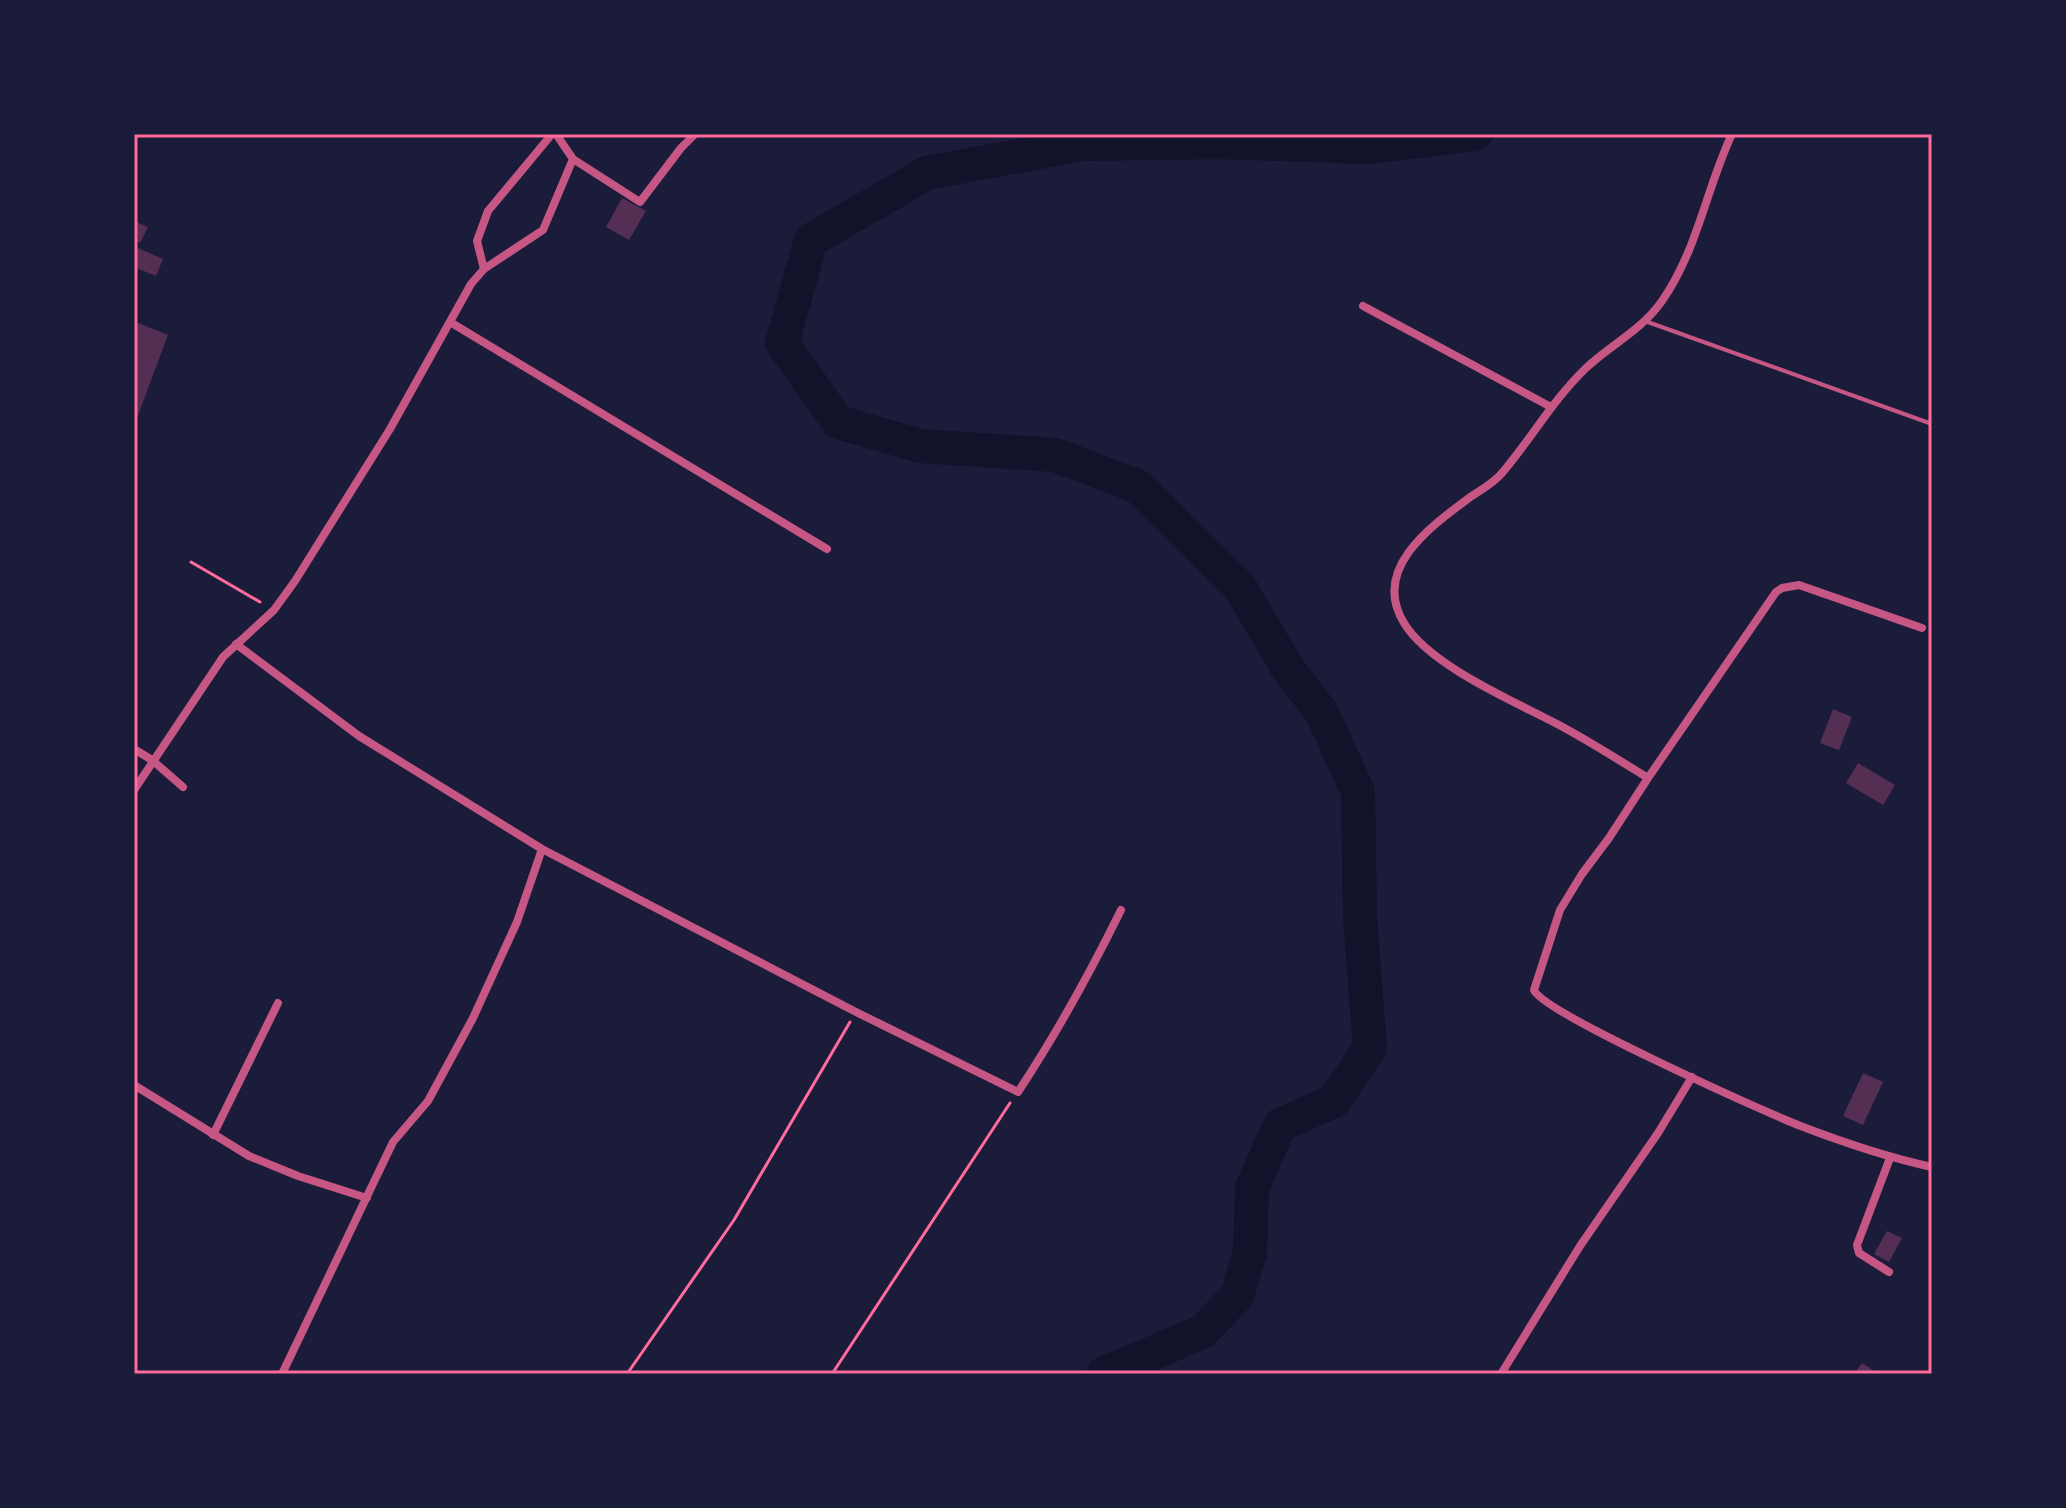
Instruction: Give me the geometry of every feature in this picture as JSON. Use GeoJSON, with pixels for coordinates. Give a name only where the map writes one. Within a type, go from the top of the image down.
{"type":"FeatureCollection","features":[{"type":"Feature","properties":{"kind":"street"},"geometry":{"type":"LineString","coordinates":[[484,269],[477,241],[488,211],[550,135],[573,159],[640,202],[695,134]]}},
{"type":"Feature","properties":{"kind":"street"},"geometry":{"type":"LineString","coordinates":[[1648,778],[1434,655],[1404,623],[1393,587],[1395,575],[1407,552],[1451,511],[1500,475],[1551,407],[1587,367],[1637,330],[1662,300],[1698,233],[1732,134]]}},
{"type":"Feature","properties":{"kind":"street"},"geometry":{"type":"LineString","coordinates":[[134,790],[223,657],[274,610],[382,442],[471,284],[484,269],[543,230],[573,159]]}},
{"type":"Feature","properties":{"kind":"street"},"geometry":{"type":"LineString","coordinates":[[1363,306],[1551,407]]}},
{"type":"Feature","properties":{"kind":"street"},"geometry":{"type":"LineString","coordinates":[[450,322],[827,549]]}},
{"type":"Feature","properties":{"kind":"street"},"geometry":{"type":"LineString","coordinates":[[1922,628],[1799,585],[1776,592],[1560,910],[1534,990],[1540,999],[1568,1017],[1799,1125],[1890,1158],[1932,1167]]}},
{"type":"Feature","properties":{"kind":"street"},"geometry":{"type":"LineString","coordinates":[[236,644],[346,727],[542,849],[856,1012],[1018,1092],[1090,972],[1121,910]]}},
{"type":"Feature","properties":{"kind":"street"},"geometry":{"type":"LineString","coordinates":[[134,749],[183,787]]}},
{"type":"Feature","properties":{"kind":"street"},"geometry":{"type":"LineString","coordinates":[[282,1374],[393,1142],[428,1101],[473,1018],[517,922],[542,849]]}},
{"type":"Feature","properties":{"kind":"street"},"geometry":{"type":"LineString","coordinates":[[213,1135],[278,1003]]}},
{"type":"Feature","properties":{"kind":"street"},"geometry":{"type":"LineString","coordinates":[[1503,1374],[1580,1246],[1658,1133],[1692,1077]]}},
{"type":"Feature","properties":{"kind":"street"},"geometry":{"type":"LineString","coordinates":[[135,1087],[249,1156],[298,1176],[367,1198]]}},
{"type":"Feature","properties":{"kind":"street"},"geometry":{"type":"LineString","coordinates":[[1889,1272],[1859,1253],[1857,1245],[1890,1158]]}},
{"type":"Feature","properties":{"kind":"lane"},"geometry":{"type":"LineString","coordinates":[[1645,321],[1932,424]]}},
{"type":"Feature","properties":{"kind":"path"},"geometry":{"type":"LineString","coordinates":[[191,562],[274,610]]}},
{"type":"Feature","properties":{"kind":"path"},"geometry":{"type":"LineString","coordinates":[[627,1374],[734,1220],[856,1012]]}},
{"type":"Feature","properties":{"kind":"path"},"geometry":{"type":"LineString","coordinates":[[832,1374],[1018,1092]]}},
{"type":"Feature","properties":{"kind":"building"},"geometry":{"type":"Polygon","coordinates":[[[622,198],[646,211],[629,240],[606,227],[622,198]]]}},
{"type":"Feature","properties":{"kind":"building"},"geometry":{"type":"Polygon","coordinates":[[[134,221],[148,227],[140,243],[134,240],[134,221]]]}},
{"type":"Feature","properties":{"kind":"building"},"geometry":{"type":"Polygon","coordinates":[[[138,248],[163,259],[156,276],[134,267],[138,248]]]}},
{"type":"Feature","properties":{"kind":"building"},"geometry":{"type":"Polygon","coordinates":[[[136,322],[168,335],[134,426],[134,328],[136,322]]]}},
{"type":"Feature","properties":{"kind":"building"},"geometry":{"type":"Polygon","coordinates":[[[1833,709],[1852,717],[1839,750],[1820,743],[1833,709]]]}},
{"type":"Feature","properties":{"kind":"building"},"geometry":{"type":"Polygon","coordinates":[[[1858,763],[1895,785],[1883,805],[1846,783],[1858,763]]]}},
{"type":"Feature","properties":{"kind":"building"},"geometry":{"type":"Polygon","coordinates":[[[1863,1073],[1883,1082],[1863,1125],[1843,1116],[1863,1073]]]}},
{"type":"Feature","properties":{"kind":"building"},"geometry":{"type":"Polygon","coordinates":[[[1887,1231],[1902,1238],[1889,1262],[1874,1254],[1887,1231]]]}},
{"type":"Feature","properties":{"kind":"building"},"geometry":{"type":"Polygon","coordinates":[[[1862,1363],[1879,1374],[1854,1374],[1862,1363]]]}},
{"type":"Feature","properties":{"kind":"waterway"},"geometry":{"type":"LineString","coordinates":[[1103,1374],[1202,1332],[1237,1296],[1250,1252],[1252,1188],[1280,1125],[1334,1101],[1370,1048],[1360,917],[1358,792],[1322,713],[1286,666],[1240,587],[1137,486],[1055,455],[920,446],[838,422],[782,343],[811,240],[927,173],[1083,144],[1218,142],[1368,147],[1476,134]]}}]}
